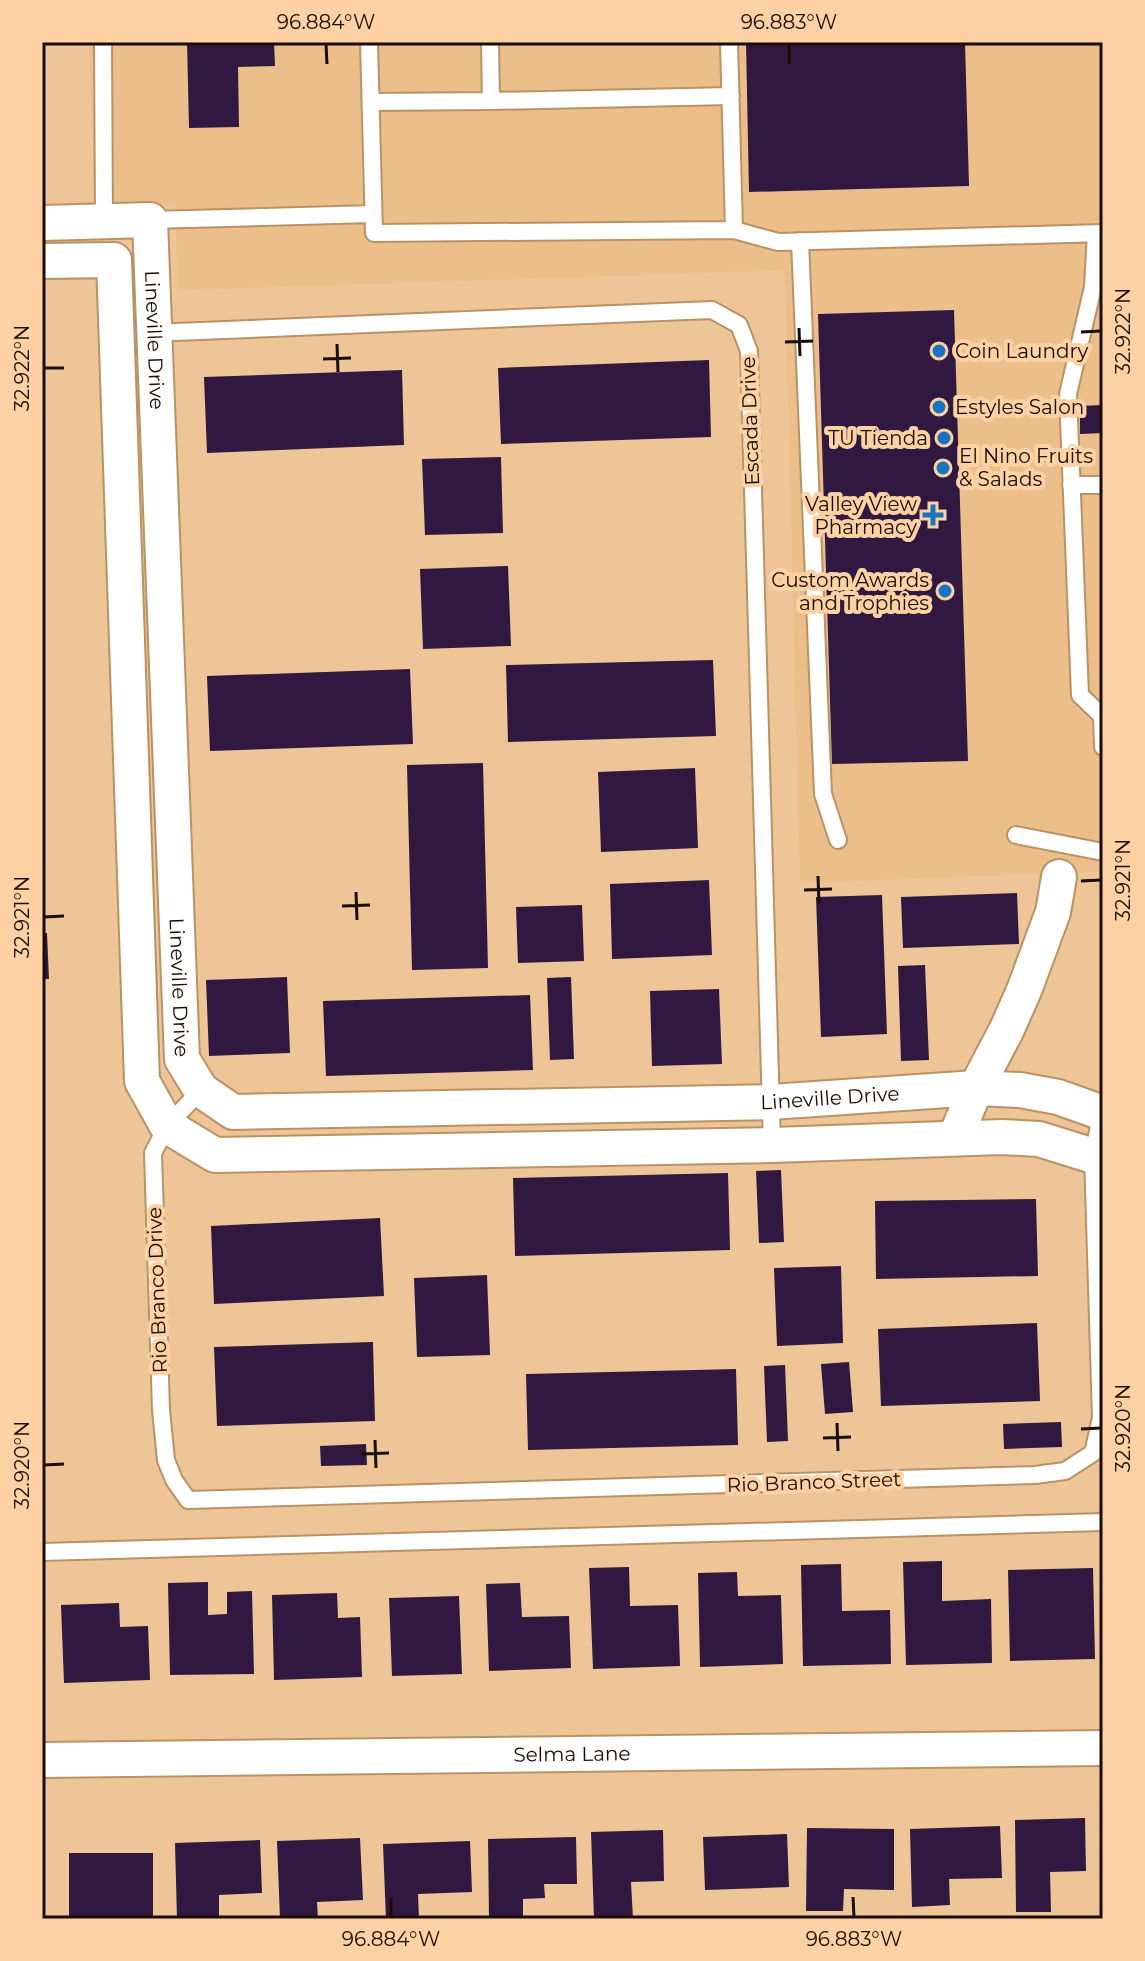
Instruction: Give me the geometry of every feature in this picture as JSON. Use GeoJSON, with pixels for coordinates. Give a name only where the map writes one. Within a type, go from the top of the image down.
{"type":"FeatureCollection","features":[{"type":"Feature","properties":{"kind":"street"},"geometry":{"type":"LineString","coordinates":[[42,223],[150,220]]}},
{"type":"Feature","properties":{"kind":"street","name":"Lineville Drive"},"geometry":{"type":"LineString","coordinates":[[150,220],[182,1059],[201,1090],[233,1112],[771,1102],[976,1088],[1033,1092],[1058,1097],[1102,1113]]}},
{"type":"Feature","properties":{"kind":"street","name":"Lineville Drive"},"geometry":{"type":"LineString","coordinates":[[42,261],[114,260],[142,1081],[167,1126],[215,1155],[772,1145],[1002,1137],[1039,1139],[1098,1157]]}},
{"type":"Feature","properties":{"kind":"street"},"geometry":{"type":"LineString","coordinates":[[955,1138],[1025,988],[1053,912],[1059,877]]}},
{"type":"Feature","properties":{"kind":"street","name":"Selma Lane"},"geometry":{"type":"LineString","coordinates":[[42,1760],[1103,1748]]}},
{"type":"Feature","properties":{"kind":"lane"},"geometry":{"type":"LineString","coordinates":[[103,42],[104,221]]}},
{"type":"Feature","properties":{"kind":"lane"},"geometry":{"type":"LineString","coordinates":[[369,42],[374,233],[734,230],[778,242],[1100,233],[1093,287],[1068,394],[1080,695],[1103,716],[1103,747]]}},
{"type":"Feature","properties":{"kind":"lane"},"geometry":{"type":"LineString","coordinates":[[490,42],[491,101]]}},
{"type":"Feature","properties":{"kind":"lane"},"geometry":{"type":"LineString","coordinates":[[729,42],[734,230]]}},
{"type":"Feature","properties":{"kind":"lane"},"geometry":{"type":"LineString","coordinates":[[371,102],[731,96]]}},
{"type":"Feature","properties":{"kind":"lane"},"geometry":{"type":"LineString","coordinates":[[150,220],[373,214]]}},
{"type":"Feature","properties":{"kind":"lane"},"geometry":{"type":"LineString","coordinates":[[800,241],[823,794],[838,840]]}},
{"type":"Feature","properties":{"kind":"lane","name":"Escada Drive"},"geometry":{"type":"LineString","coordinates":[[117,334],[712,310],[739,325],[749,351],[772,1145]]}},
{"type":"Feature","properties":{"kind":"lane"},"geometry":{"type":"LineString","coordinates":[[1071,485],[1103,485]]}},
{"type":"Feature","properties":{"kind":"lane"},"geometry":{"type":"LineString","coordinates":[[1016,835],[1103,852]]}},
{"type":"Feature","properties":{"kind":"lane","name":"Rio Branco Drive"},"geometry":{"type":"LineString","coordinates":[[188,1500],[174,1480],[166,1460],[161,1410],[153,1153],[167,1126],[201,1090]]}},
{"type":"Feature","properties":{"kind":"lane","name":"Rio Branco Street"},"geometry":{"type":"LineString","coordinates":[[188,1500],[1005,1476],[1065,1471],[1093,1453],[1101,1418],[1098,1157],[1102,1113]]}},
{"type":"Feature","properties":{"kind":"lane"},"geometry":{"type":"LineString","coordinates":[[42,1552],[1103,1522]]}},
{"type":"Feature","properties":{"kind":"shaded area"},"geometry":{"type":"Polygon","coordinates":[[[89,42],[1103,42],[1103,871],[800,883],[785,270],[178,290],[175,204],[95,207],[89,42]]]}},
{"type":"Feature","properties":{"kind":"building"},"geometry":{"type":"Polygon","coordinates":[[[187,42],[274,42],[275,66],[238,67],[239,127],[189,128],[187,42]]]}},
{"type":"Feature","properties":{"kind":"building"},"geometry":{"type":"Polygon","coordinates":[[[746,42],[965,42],[969,186],[749,192],[746,42]]]}},
{"type":"Feature","properties":{"kind":"building"},"geometry":{"type":"Polygon","coordinates":[[[954,310],[968,761],[832,764],[818,314],[954,310]]]}},
{"type":"Feature","properties":{"kind":"building"},"geometry":{"type":"Polygon","coordinates":[[[709,360],[711,437],[501,444],[498,368],[709,360]]]}},
{"type":"Feature","properties":{"kind":"building"},"geometry":{"type":"Polygon","coordinates":[[[402,370],[404,445],[207,453],[204,377],[402,370]]]}},
{"type":"Feature","properties":{"kind":"building"},"geometry":{"type":"Polygon","coordinates":[[[1103,405],[1103,433],[1080,434],[1080,406],[1103,405]]]}},
{"type":"Feature","properties":{"kind":"building"},"geometry":{"type":"Polygon","coordinates":[[[501,457],[503,533],[425,535],[422,459],[501,457]]]}},
{"type":"Feature","properties":{"kind":"building"},"geometry":{"type":"Polygon","coordinates":[[[508,566],[511,646],[423,649],[420,569],[508,566]]]}},
{"type":"Feature","properties":{"kind":"building"},"geometry":{"type":"Polygon","coordinates":[[[713,660],[716,736],[508,742],[506,665],[713,660]]]}},
{"type":"Feature","properties":{"kind":"building"},"geometry":{"type":"Polygon","coordinates":[[[410,669],[413,744],[210,751],[207,676],[410,669]]]}},
{"type":"Feature","properties":{"kind":"building"},"geometry":{"type":"Polygon","coordinates":[[[483,763],[488,968],[412,970],[407,765],[483,763]]]}},
{"type":"Feature","properties":{"kind":"building"},"geometry":{"type":"Polygon","coordinates":[[[695,768],[698,848],[601,852],[598,772],[695,768]]]}},
{"type":"Feature","properties":{"kind":"building"},"geometry":{"type":"Polygon","coordinates":[[[709,880],[712,955],[612,959],[610,884],[709,880]]]}},
{"type":"Feature","properties":{"kind":"building"},"geometry":{"type":"Polygon","coordinates":[[[1017,893],[1019,944],[903,948],[901,897],[1017,893]]]}},
{"type":"Feature","properties":{"kind":"building"},"geometry":{"type":"Polygon","coordinates":[[[882,895],[887,1034],[821,1037],[816,897],[882,895]]]}},
{"type":"Feature","properties":{"kind":"building"},"geometry":{"type":"Polygon","coordinates":[[[582,905],[584,961],[518,963],[516,907],[582,905]]]}},
{"type":"Feature","properties":{"kind":"building"},"geometry":{"type":"Polygon","coordinates":[[[42,933],[47,933],[49,979],[42,979],[42,933]]]}},
{"type":"Feature","properties":{"kind":"building"},"geometry":{"type":"Polygon","coordinates":[[[925,965],[929,1060],[901,1061],[898,966],[925,965]]]}},
{"type":"Feature","properties":{"kind":"building"},"geometry":{"type":"Polygon","coordinates":[[[287,977],[290,1053],[209,1056],[206,980],[287,977]]]}},
{"type":"Feature","properties":{"kind":"building"},"geometry":{"type":"Polygon","coordinates":[[[571,977],[574,1059],[550,1060],[547,978],[571,977]]]}},
{"type":"Feature","properties":{"kind":"building"},"geometry":{"type":"Polygon","coordinates":[[[719,989],[722,1064],[652,1066],[650,991],[719,989]]]}},
{"type":"Feature","properties":{"kind":"building"},"geometry":{"type":"Polygon","coordinates":[[[530,995],[533,1070],[326,1076],[323,1001],[530,995]]]}},
{"type":"Feature","properties":{"kind":"building"},"geometry":{"type":"Polygon","coordinates":[[[781,1170],[784,1242],[759,1243],[756,1171],[781,1170]]]}},
{"type":"Feature","properties":{"kind":"building"},"geometry":{"type":"Polygon","coordinates":[[[728,1173],[730,1250],[515,1256],[513,1178],[728,1173]]]}},
{"type":"Feature","properties":{"kind":"building"},"geometry":{"type":"Polygon","coordinates":[[[1036,1199],[1038,1276],[876,1279],[875,1201],[1036,1199]]]}},
{"type":"Feature","properties":{"kind":"building"},"geometry":{"type":"Polygon","coordinates":[[[380,1218],[384,1296],[214,1304],[211,1226],[380,1218]]]}},
{"type":"Feature","properties":{"kind":"building"},"geometry":{"type":"Polygon","coordinates":[[[841,1266],[843,1343],[777,1346],[774,1268],[841,1266]]]}},
{"type":"Feature","properties":{"kind":"building"},"geometry":{"type":"Polygon","coordinates":[[[487,1275],[490,1355],[417,1357],[414,1278],[487,1275]]]}},
{"type":"Feature","properties":{"kind":"building"},"geometry":{"type":"Polygon","coordinates":[[[1037,1323],[1040,1401],[881,1406],[878,1329],[1037,1323]]]}},
{"type":"Feature","properties":{"kind":"building"},"geometry":{"type":"Polygon","coordinates":[[[373,1342],[375,1421],[217,1426],[214,1347],[373,1342]]]}},
{"type":"Feature","properties":{"kind":"building"},"geometry":{"type":"Polygon","coordinates":[[[849,1362],[853,1412],[825,1414],[821,1364],[849,1362]]]}},
{"type":"Feature","properties":{"kind":"building"},"geometry":{"type":"Polygon","coordinates":[[[785,1365],[788,1441],[767,1442],[764,1366],[785,1365]]]}},
{"type":"Feature","properties":{"kind":"building"},"geometry":{"type":"Polygon","coordinates":[[[736,1369],[738,1445],[528,1450],[526,1374],[736,1369]]]}},
{"type":"Feature","properties":{"kind":"building"},"geometry":{"type":"Polygon","coordinates":[[[1061,1422],[1062,1447],[1004,1449],[1003,1424],[1061,1422]]]}},
{"type":"Feature","properties":{"kind":"building"},"geometry":{"type":"Polygon","coordinates":[[[366,1444],[367,1465],[321,1466],[320,1446],[366,1444]]]}},
{"type":"Feature","properties":{"kind":"building"},"geometry":{"type":"Polygon","coordinates":[[[942,1561],[942,1601],[991,1599],[992,1663],[906,1665],[903,1562],[942,1561]]]}},
{"type":"Feature","properties":{"kind":"building"},"geometry":{"type":"Polygon","coordinates":[[[841,1564],[842,1611],[890,1610],[891,1664],[803,1666],[801,1565],[841,1564]]]}},
{"type":"Feature","properties":{"kind":"building"},"geometry":{"type":"Polygon","coordinates":[[[629,1567],[630,1606],[678,1605],[680,1666],[593,1669],[589,1568],[629,1567]]]}},
{"type":"Feature","properties":{"kind":"building"},"geometry":{"type":"Polygon","coordinates":[[[1093,1568],[1095,1659],[1010,1661],[1008,1570],[1093,1568]]]}},
{"type":"Feature","properties":{"kind":"building"},"geometry":{"type":"Polygon","coordinates":[[[737,1572],[738,1596],[781,1595],[783,1664],[700,1667],[698,1573],[737,1572]]]}},
{"type":"Feature","properties":{"kind":"building"},"geometry":{"type":"Polygon","coordinates":[[[208,1582],[208,1615],[227,1614],[227,1592],[252,1591],[254,1674],[170,1675],[168,1583],[208,1582]]]}},
{"type":"Feature","properties":{"kind":"building"},"geometry":{"type":"Polygon","coordinates":[[[520,1583],[522,1617],[569,1616],[571,1668],[489,1671],[486,1584],[520,1583]]]}},
{"type":"Feature","properties":{"kind":"building"},"geometry":{"type":"Polygon","coordinates":[[[337,1593],[338,1618],[360,1617],[362,1677],[274,1680],[272,1595],[337,1593]]]}},
{"type":"Feature","properties":{"kind":"building"},"geometry":{"type":"Polygon","coordinates":[[[459,1596],[462,1674],[392,1676],[389,1598],[459,1596]]]}},
{"type":"Feature","properties":{"kind":"building"},"geometry":{"type":"Polygon","coordinates":[[[119,1603],[120,1627],[148,1626],[150,1680],[64,1683],[61,1605],[119,1603]]]}},
{"type":"Feature","properties":{"kind":"building"},"geometry":{"type":"Polygon","coordinates":[[[1085,1818],[1086,1871],[1050,1872],[1051,1912],[1016,1912],[1015,1820],[1085,1818]]]}},
{"type":"Feature","properties":{"kind":"building"},"geometry":{"type":"Polygon","coordinates":[[[1000,1826],[1002,1878],[949,1879],[950,1905],[912,1907],[910,1829],[1000,1826]]]}},
{"type":"Feature","properties":{"kind":"building"},"geometry":{"type":"Polygon","coordinates":[[[807,1828],[894,1829],[894,1890],[844,1889],[843,1911],[806,1911],[807,1828]]]}},
{"type":"Feature","properties":{"kind":"building"},"geometry":{"type":"Polygon","coordinates":[[[663,1830],[664,1881],[631,1882],[633,1919],[594,1919],[591,1832],[663,1830]]]}},
{"type":"Feature","properties":{"kind":"building"},"geometry":{"type":"Polygon","coordinates":[[[787,1834],[789,1887],[705,1890],[703,1837],[787,1834]]]}},
{"type":"Feature","properties":{"kind":"building"},"geometry":{"type":"Polygon","coordinates":[[[576,1837],[577,1884],[544,1884],[545,1898],[523,1899],[523,1919],[489,1919],[488,1839],[576,1837]]]}},
{"type":"Feature","properties":{"kind":"building"},"geometry":{"type":"Polygon","coordinates":[[[360,1838],[363,1900],[317,1902],[318,1919],[280,1919],[277,1841],[360,1838]]]}},
{"type":"Feature","properties":{"kind":"building"},"geometry":{"type":"Polygon","coordinates":[[[260,1840],[262,1893],[219,1895],[219,1919],[177,1919],[175,1843],[260,1840]]]}},
{"type":"Feature","properties":{"kind":"building"},"geometry":{"type":"Polygon","coordinates":[[[470,1841],[472,1892],[418,1894],[419,1919],[386,1919],[383,1844],[470,1841]]]}},
{"type":"Feature","properties":{"kind":"building"},"geometry":{"type":"Polygon","coordinates":[[[69,1853],[153,1853],[153,1918],[69,1919],[69,1853]]]}},
{"type":"Feature","properties":{"kind":"place","name":"Coin Laundry"},"geometry":{"type":"Point","coordinates":[939,351]}},
{"type":"Feature","properties":{"kind":"place","name":"Estyles Salon"},"geometry":{"type":"Point","coordinates":[939,407]}},
{"type":"Feature","properties":{"kind":"place","name":"TU Tienda"},"geometry":{"type":"Point","coordinates":[944,438]}},
{"type":"Feature","properties":{"kind":"place","name":"El Nino Fruits & Salads"},"geometry":{"type":"Point","coordinates":[943,468]}},
{"type":"Feature","properties":{"kind":"place","name":"Valley View Pharmacy"},"geometry":{"type":"Point","coordinates":[933,515]}},
{"type":"Feature","properties":{"kind":"place","name":"Custom Awards and Trophies"},"geometry":{"type":"Point","coordinates":[945,591]}}]}
